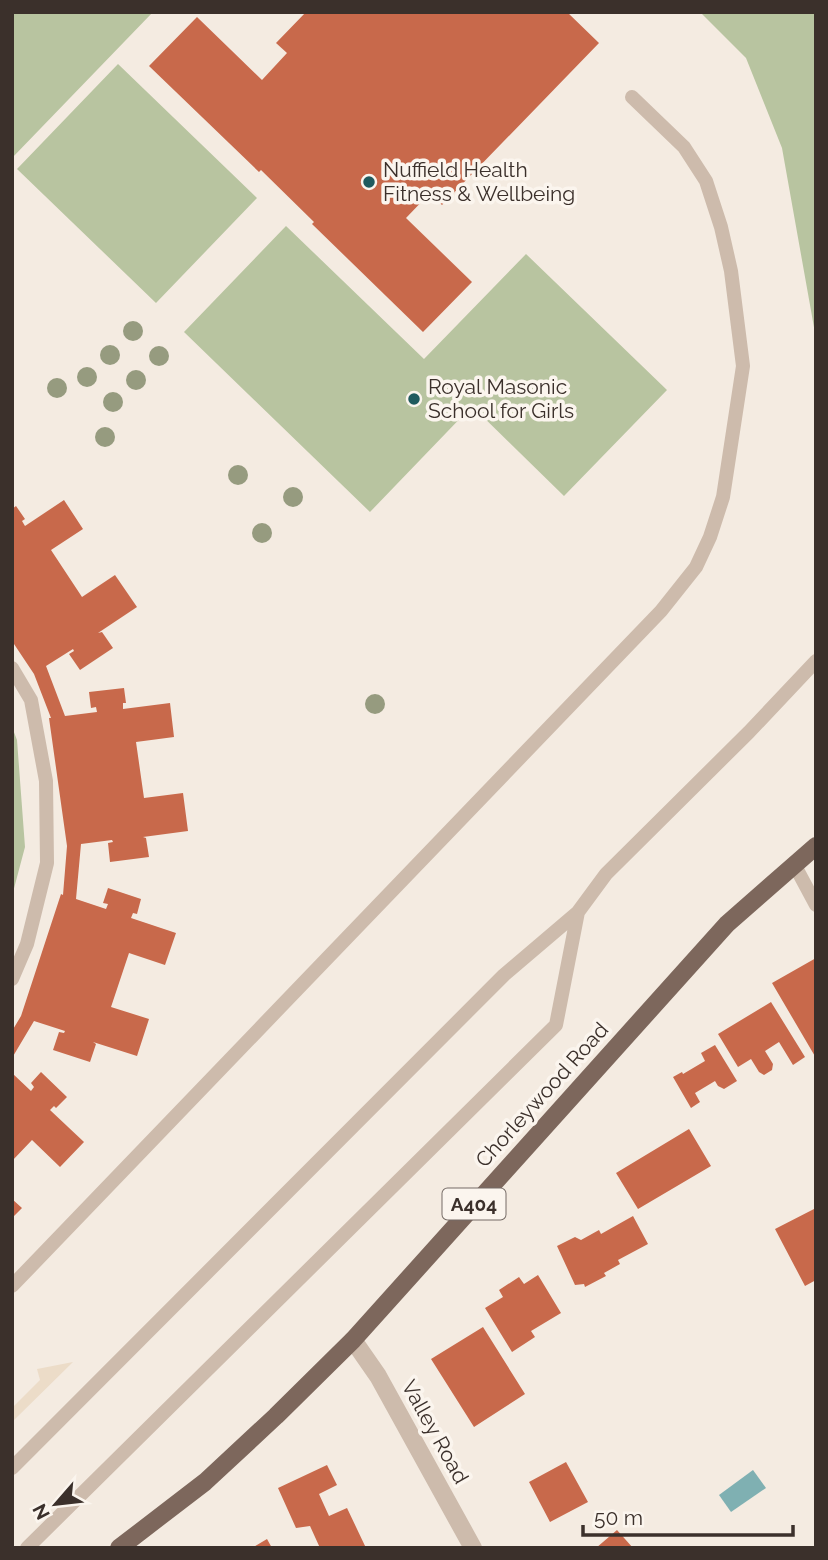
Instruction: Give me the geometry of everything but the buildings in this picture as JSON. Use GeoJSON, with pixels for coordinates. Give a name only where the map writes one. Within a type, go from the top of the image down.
{"type":"FeatureCollection","features":[{"type":"Feature","properties":{"kind":"main road","name":"Chorleywood Road"},"geometry":{"type":"LineString","coordinates":[[119,1548],[205,1482],[353,1340],[727,924],[816,846]]}},
{"type":"Feature","properties":{"kind":"street","name":"Valley Road"},"geometry":{"type":"LineString","coordinates":[[353,1340],[378,1376],[473,1548]]}},
{"type":"Feature","properties":{"kind":"lane"},"geometry":{"type":"LineString","coordinates":[[12,1286],[661,611],[696,567],[710,537],[723,497],[743,366],[732,285],[721,227],[706,181],[684,147],[632,97]]}},
{"type":"Feature","properties":{"kind":"lane"},"geometry":{"type":"LineString","coordinates":[[12,1468],[504,975],[578,912],[606,874],[816,661]]}},
{"type":"Feature","properties":{"kind":"lane"},"geometry":{"type":"LineString","coordinates":[[12,668],[31,700],[46,781],[47,863],[27,944],[12,979]]}},
{"type":"Feature","properties":{"kind":"lane"},"geometry":{"type":"LineString","coordinates":[[794,864],[816,905]]}},
{"type":"Feature","properties":{"kind":"lane"},"geometry":{"type":"LineString","coordinates":[[27,1548],[556,1025],[578,912]]}},
{"type":"Feature","properties":{"kind":"green space"},"geometry":{"type":"Polygon","coordinates":[[[12,12],[153,12],[12,158],[12,12]]]}},
{"type":"Feature","properties":{"kind":"green space"},"geometry":{"type":"Polygon","coordinates":[[[700,12],[816,12],[815,333],[782,148],[746,58],[700,12]]]}},
{"type":"Feature","properties":{"kind":"green space"},"geometry":{"type":"Polygon","coordinates":[[[118,64],[257,198],[156,303],[17,169],[118,64]]]}},
{"type":"Feature","properties":{"kind":"green space"},"geometry":{"type":"Polygon","coordinates":[[[286,226],[424,359],[526,254],[667,390],[564,496],[472,406],[370,512],[184,332],[286,226]]]}},
{"type":"Feature","properties":{"kind":"green space"},"geometry":{"type":"Polygon","coordinates":[[[12,727],[17,740],[25,847],[12,896],[12,727]]]}},
{"type":"Feature","properties":{"kind":"shaded area"},"geometry":{"type":"Polygon","coordinates":[[[73,1362],[12,1422],[12,1408],[40,1380],[37,1369],[73,1362]]]}},
{"type":"Feature","properties":{"kind":"water"},"geometry":{"type":"Polygon","coordinates":[[[753,1470],[766,1488],[731,1512],[719,1495],[753,1470]]]}},
{"type":"Feature","properties":{"kind":"place","name":"Nuffield Health Fitness & Wellbeing"},"geometry":{"type":"Point","coordinates":[369,182]}},
{"type":"Feature","properties":{"kind":"place","name":"Royal Masonic School for Girls"},"geometry":{"type":"Point","coordinates":[414,399]}}]}
